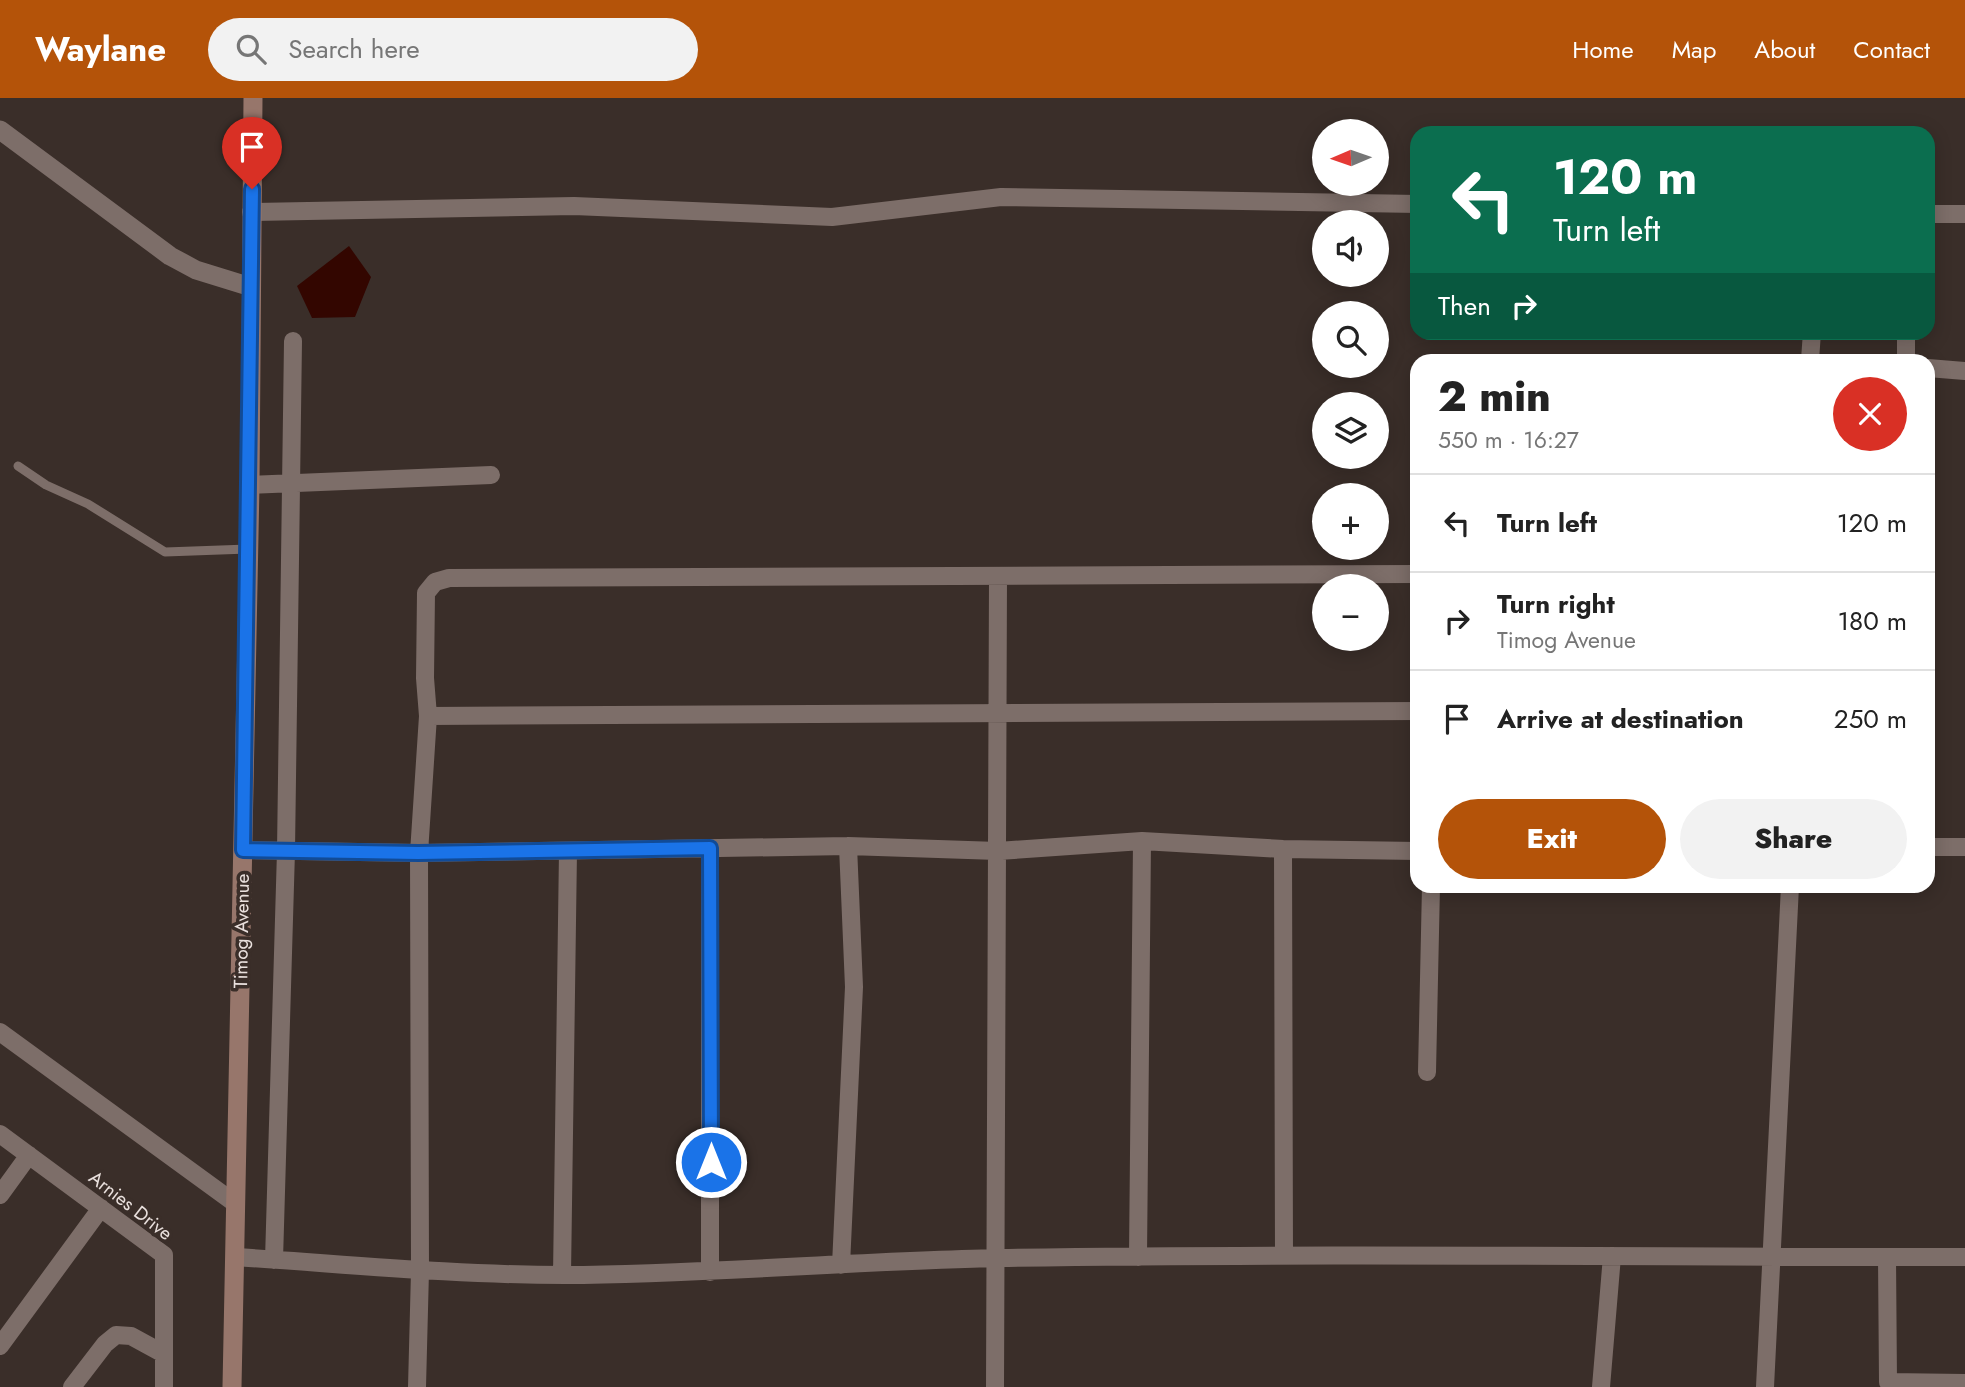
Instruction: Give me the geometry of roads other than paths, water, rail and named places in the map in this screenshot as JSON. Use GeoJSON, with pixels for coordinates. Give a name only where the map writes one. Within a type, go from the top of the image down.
{"type":"FeatureCollection","features":[{"type":"Feature","properties":{"kind":"main road","name":"Timog Avenue"},"geometry":{"type":"LineString","coordinates":[[232,1387],[249,549],[253,98]]}},
{"type":"Feature","properties":{"kind":"street"},"geometry":{"type":"LineString","coordinates":[[0,130],[170,256],[196,270],[251,287]]}},
{"type":"Feature","properties":{"kind":"street"},"geometry":{"type":"LineString","coordinates":[[251,212],[574,206],[832,217],[1001,197],[1410,204]]}},
{"type":"Feature","properties":{"kind":"street"},"geometry":{"type":"LineString","coordinates":[[1935,214],[1965,214]]}},
{"type":"Feature","properties":{"kind":"street"},"geometry":{"type":"LineString","coordinates":[[274,1259],[286,851],[293,341]]}},
{"type":"Feature","properties":{"kind":"street"},"geometry":{"type":"LineString","coordinates":[[1935,369],[1965,371]]}},
{"type":"Feature","properties":{"kind":"street"},"geometry":{"type":"LineString","coordinates":[[250,485],[491,475]]}},
{"type":"Feature","properties":{"kind":"street"},"geometry":{"type":"LineString","coordinates":[[417,1387],[421,1271],[418,853],[428,716],[426,593],[442,579],[998,578],[1410,573]]}},
{"type":"Feature","properties":{"kind":"street"},"geometry":{"type":"LineString","coordinates":[[995,1387],[1000,711],[998,578]]}},
{"type":"Feature","properties":{"kind":"street"},"geometry":{"type":"LineString","coordinates":[[428,716],[643,717],[1000,711],[1410,712]]}},
{"type":"Feature","properties":{"kind":"street"},"geometry":{"type":"LineString","coordinates":[[243,850],[418,853],[848,846],[998,851],[1142,841],[1283,849],[1410,851]]}},
{"type":"Feature","properties":{"kind":"street"},"geometry":{"type":"LineString","coordinates":[[1138,1257],[1142,841]]}},
{"type":"Feature","properties":{"kind":"street"},"geometry":{"type":"LineString","coordinates":[[841,1265],[854,987],[848,846]]}},
{"type":"Feature","properties":{"kind":"street"},"geometry":{"type":"LineString","coordinates":[[1935,847],[1965,847]]}},
{"type":"Feature","properties":{"kind":"street"},"geometry":{"type":"LineString","coordinates":[[710,848],[710,1272]]}},
{"type":"Feature","properties":{"kind":"street"},"geometry":{"type":"LineString","coordinates":[[1283,849],[1284,1255]]}},
{"type":"Feature","properties":{"kind":"street"},"geometry":{"type":"LineString","coordinates":[[562,1275],[568,851]]}},
{"type":"Feature","properties":{"kind":"street"},"geometry":{"type":"LineString","coordinates":[[1427,1072],[1431,893]]}},
{"type":"Feature","properties":{"kind":"street"},"geometry":{"type":"LineString","coordinates":[[1765,1387],[1790,893]]}},
{"type":"Feature","properties":{"kind":"street"},"geometry":{"type":"LineString","coordinates":[[0,1032],[236,1204]]}},
{"type":"Feature","properties":{"kind":"street","name":"Arnies Drive"},"geometry":{"type":"LineString","coordinates":[[0,1134],[164,1255],[164,1387]]}},
{"type":"Feature","properties":{"kind":"street"},"geometry":{"type":"LineString","coordinates":[[0,1195],[29,1155]]}},
{"type":"Feature","properties":{"kind":"street"},"geometry":{"type":"LineString","coordinates":[[0,1346],[101,1208]]}},
{"type":"Feature","properties":{"kind":"street"},"geometry":{"type":"LineString","coordinates":[[235,1257],[421,1271],[562,1275],[710,1272],[994,1258],[1284,1255],[1965,1257]]}},
{"type":"Feature","properties":{"kind":"street"},"geometry":{"type":"LineString","coordinates":[[1601,1387],[1612,1256]]}},
{"type":"Feature","properties":{"kind":"street"},"geometry":{"type":"LineString","coordinates":[[1887,1257],[1888,1385],[1965,1383]]}},
{"type":"Feature","properties":{"kind":"street"},"geometry":{"type":"LineString","coordinates":[[72,1387],[105,1344],[116,1335],[131,1336],[164,1354]]}},
{"type":"Feature","properties":{"kind":"lane"},"geometry":{"type":"LineString","coordinates":[[18,466],[46,485],[88,504],[166,552],[249,549]]}}]}
